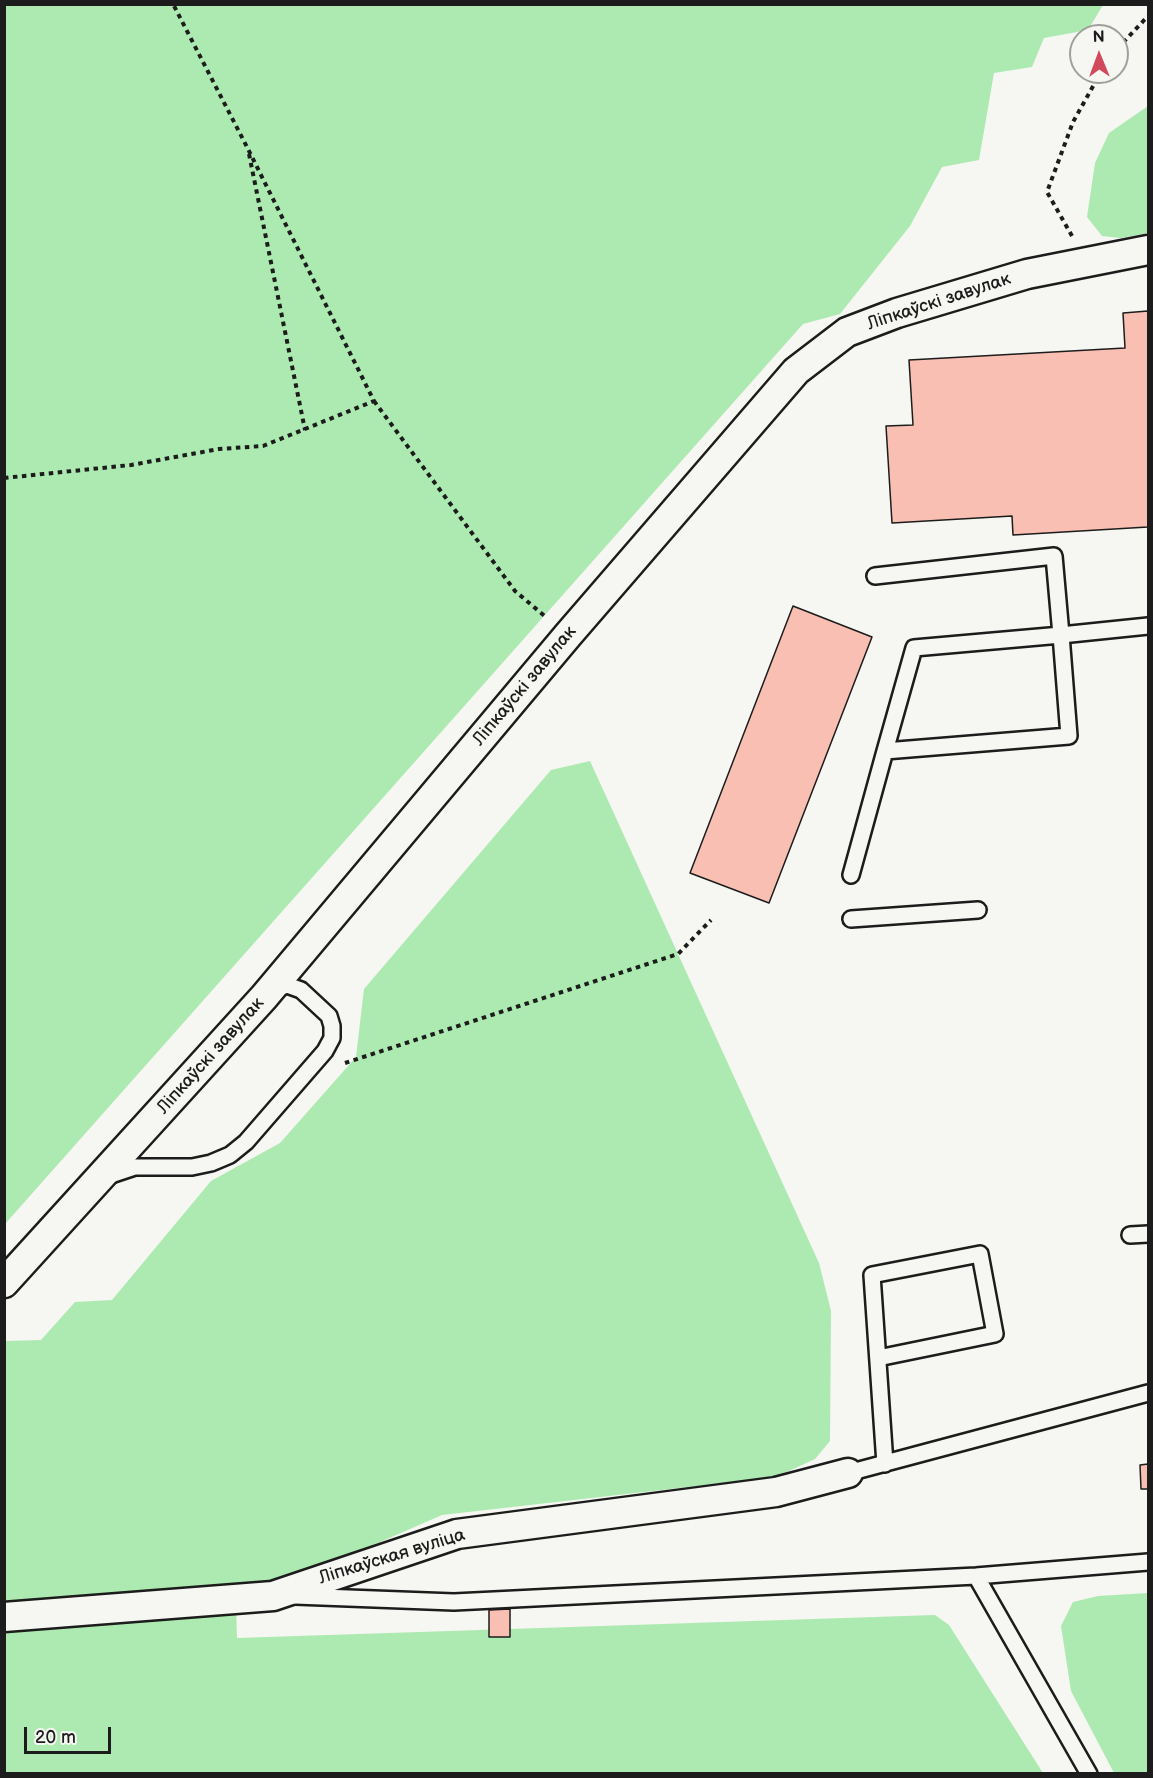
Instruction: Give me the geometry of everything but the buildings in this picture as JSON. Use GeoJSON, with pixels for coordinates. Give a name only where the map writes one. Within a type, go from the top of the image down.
{"type":"FeatureCollection","features":[{"type":"Feature","properties":{"kind":"street","name":"Ліпкаўскі завулак"},"geometry":{"type":"LineString","coordinates":[[4,1283],[264,997],[568,635],[796,371],[847,332],[897,313],[1027,274],[1149,250]]}},
{"type":"Feature","properties":{"kind":"street","name":"Ліпкаўская вуліца"},"geometry":{"type":"LineString","coordinates":[[4,1617],[273,1596],[457,1534],[776,1492],[848,1473]]}},
{"type":"Feature","properties":{"kind":"lane"},"geometry":{"type":"LineString","coordinates":[[875,576],[1054,556],[1069,736],[885,751]]}},
{"type":"Feature","properties":{"kind":"lane"},"geometry":{"type":"LineString","coordinates":[[851,875],[914,648],[1149,626]]}},
{"type":"Feature","properties":{"kind":"lane"},"geometry":{"type":"LineString","coordinates":[[852,919],[978,910]]}},
{"type":"Feature","properties":{"kind":"lane"},"geometry":{"type":"LineString","coordinates":[[97,1183],[116,1172],[135,1167],[200,1166],[230,1155],[246,1142],[331,1042],[331,1020],[301,990],[291,986],[276,988],[264,997]]}},
{"type":"Feature","properties":{"kind":"lane"},"geometry":{"type":"LineString","coordinates":[[1130,1235],[1149,1234]]}},
{"type":"Feature","properties":{"kind":"lane"},"geometry":{"type":"LineString","coordinates":[[878,1358],[994,1334],[980,1254],[872,1275],[885,1464]]}},
{"type":"Feature","properties":{"kind":"lane"},"geometry":{"type":"LineString","coordinates":[[848,1473],[1149,1393]]}},
{"type":"Feature","properties":{"kind":"lane"},"geometry":{"type":"LineString","coordinates":[[273,1596],[454,1602],[976,1576],[1149,1562]]}},
{"type":"Feature","properties":{"kind":"lane"},"geometry":{"type":"LineString","coordinates":[[976,1576],[1089,1773]]}},
{"type":"Feature","properties":{"kind":"path"},"geometry":{"type":"LineString","coordinates":[[173,4],[248,147],[374,401],[515,591],[568,635]]}},
{"type":"Feature","properties":{"kind":"path"},"geometry":{"type":"LineString","coordinates":[[1129,37],[1149,16]]}},
{"type":"Feature","properties":{"kind":"path"},"geometry":{"type":"LineString","coordinates":[[1088,262],[1047,192],[1073,122],[1094,84]]}},
{"type":"Feature","properties":{"kind":"path"},"geometry":{"type":"LineString","coordinates":[[248,147],[305,430]]}},
{"type":"Feature","properties":{"kind":"path"},"geometry":{"type":"LineString","coordinates":[[4,478],[131,465],[219,449],[263,446],[374,401]]}},
{"type":"Feature","properties":{"kind":"path"},"geometry":{"type":"LineString","coordinates":[[343,1064],[678,954],[711,920]]}},
{"type":"Feature","properties":{"kind":"green space"},"geometry":{"type":"Polygon","coordinates":[[[5,4],[1103,5],[1092,24],[1069,24],[1069,33],[1044,38],[1032,67],[994,73],[979,160],[942,167],[910,226],[840,314],[803,324],[5,1224],[5,4]]]}},
{"type":"Feature","properties":{"kind":"green space"},"geometry":{"type":"Polygon","coordinates":[[[1148,106],[1148,233],[1121,238],[1102,236],[1087,217],[1095,163],[1109,133],[1148,106]]]}},
{"type":"Feature","properties":{"kind":"green space"},"geometry":{"type":"Polygon","coordinates":[[[590,761],[819,1263],[831,1311],[830,1441],[815,1459],[776,1477],[442,1515],[236,1605],[237,1638],[935,1615],[949,1625],[1043,1773],[5,1774],[5,1341],[41,1340],[75,1302],[112,1300],[211,1181],[280,1143],[356,1057],[364,989],[551,770],[590,761]]]}},
{"type":"Feature","properties":{"kind":"green space"},"geometry":{"type":"Polygon","coordinates":[[[1148,1593],[1148,1773],[1114,1773],[1071,1691],[1061,1626],[1073,1602],[1098,1596],[1148,1593]]]}}]}
